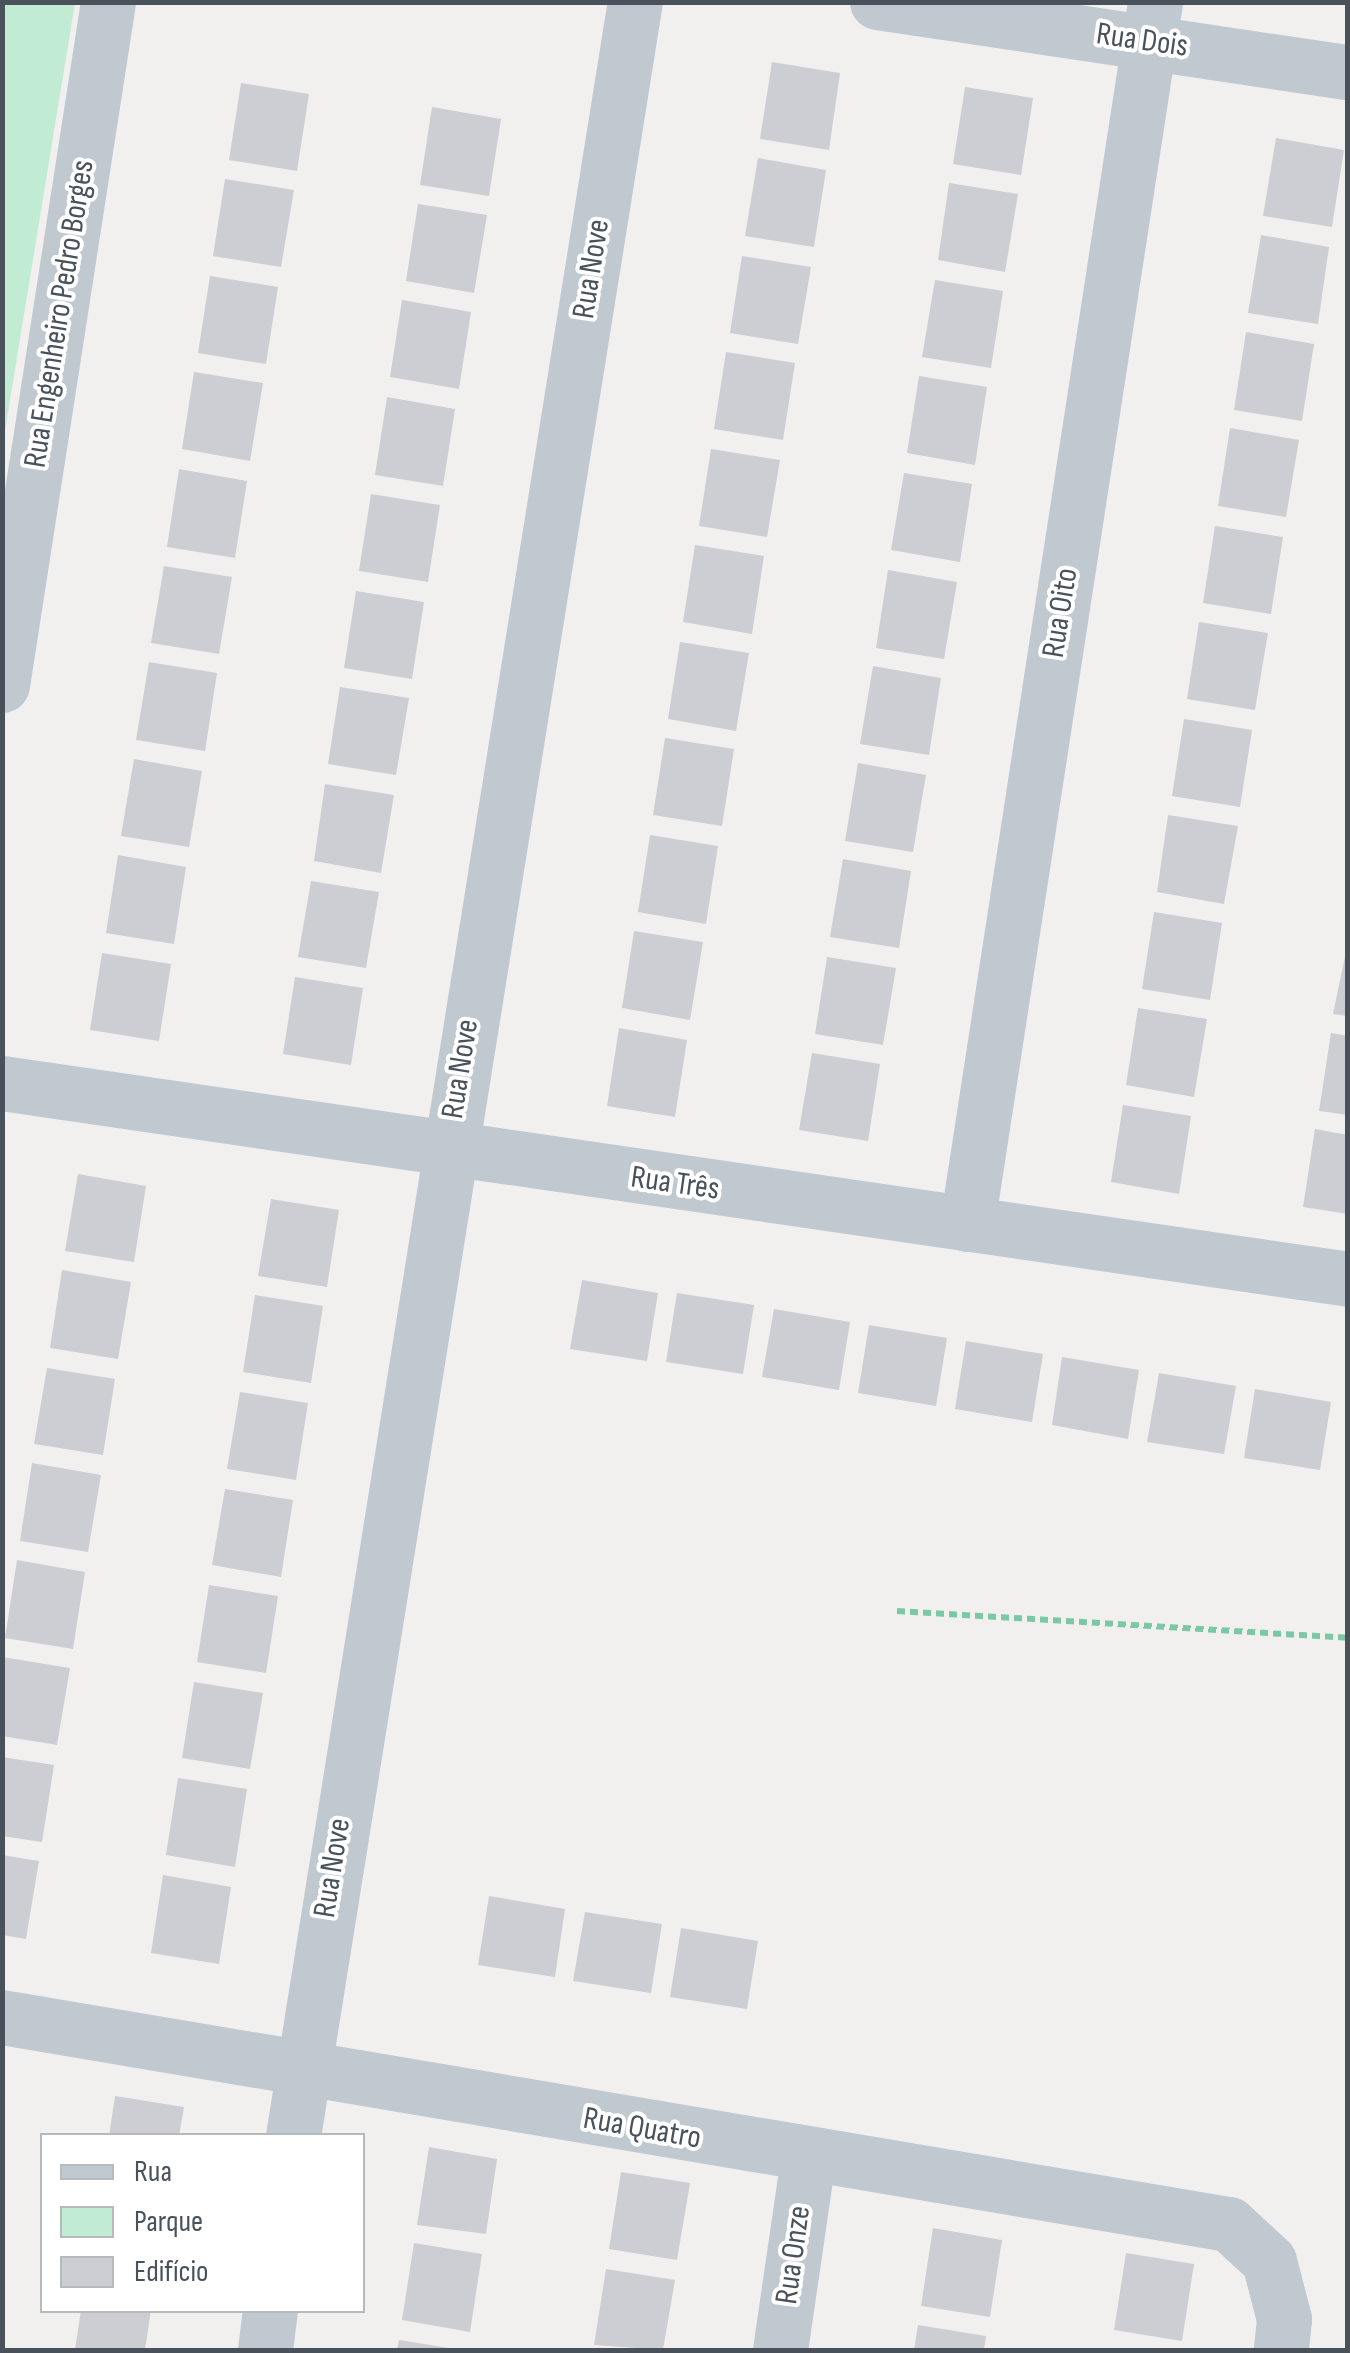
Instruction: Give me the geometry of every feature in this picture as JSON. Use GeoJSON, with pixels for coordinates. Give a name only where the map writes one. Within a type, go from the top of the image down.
{"type":"FeatureCollection","features":[{"type":"Feature","properties":{"kind":"street","name":"Rua Engenheiro Pedro Borges"},"geometry":{"type":"LineString","coordinates":[[2,685],[108,2]]}},
{"type":"Feature","properties":{"kind":"street","name":"Rua Nove"},"geometry":{"type":"LineString","coordinates":[[292,2133],[635,2]]}},
{"type":"Feature","properties":{"kind":"street","name":"Rua Dois"},"geometry":{"type":"LineString","coordinates":[[876,2],[1152,22],[1348,72]]}},
{"type":"Feature","properties":{"kind":"street","name":"Rua Oito"},"geometry":{"type":"LineString","coordinates":[[967,1224],[1152,22]]}},
{"type":"Feature","properties":{"kind":"street","name":"Rua Três"},"geometry":{"type":"LineString","coordinates":[[2,1083],[448,1153],[1348,1279]]}},
{"type":"Feature","properties":{"kind":"street","name":"Rua Quatro"},"geometry":{"type":"LineString","coordinates":[[2,2017],[808,2159],[1229,2224],[1269,2261],[1284,2319],[1281,2350]]}},
{"type":"Feature","properties":{"kind":"street","name":"Rua Onze"},"geometry":{"type":"LineString","coordinates":[[780,2350],[808,2159]]}},
{"type":"Feature","properties":{"kind":"street"},"geometry":{"type":"LineString","coordinates":[[265,2350],[270,2313]]}},
{"type":"Feature","properties":{"kind":"path"},"geometry":{"type":"LineString","coordinates":[[896,1611],[1348,1638]]}},
{"type":"Feature","properties":{"kind":"green space"},"geometry":{"type":"Polygon","coordinates":[[[2,3],[75,3],[3,443],[2,3]]]}},
{"type":"Feature","properties":{"kind":"building"},"geometry":{"type":"Polygon","coordinates":[[[772,62],[840,73],[829,150],[760,139],[772,62]]]}},
{"type":"Feature","properties":{"kind":"building"},"geometry":{"type":"Polygon","coordinates":[[[241,83],[309,94],[297,171],[229,160],[241,83]]]}},
{"type":"Feature","properties":{"kind":"building"},"geometry":{"type":"Polygon","coordinates":[[[965,87],[1033,98],[1021,175],[953,164],[965,87]]]}},
{"type":"Feature","properties":{"kind":"building"},"geometry":{"type":"Polygon","coordinates":[[[432,107],[501,119],[489,196],[420,185],[432,107]]]}},
{"type":"Feature","properties":{"kind":"building"},"geometry":{"type":"Polygon","coordinates":[[[1276,138],[1344,150],[1332,227],[1263,216],[1276,138]]]}},
{"type":"Feature","properties":{"kind":"building"},"geometry":{"type":"Polygon","coordinates":[[[758,158],[826,170],[814,247],[745,236],[758,158]]]}},
{"type":"Feature","properties":{"kind":"building"},"geometry":{"type":"Polygon","coordinates":[[[225,179],[294,190],[281,267],[213,256],[225,179]]]}},
{"type":"Feature","properties":{"kind":"building"},"geometry":{"type":"Polygon","coordinates":[[[949,183],[1018,194],[1005,272],[938,260],[949,183]]]}},
{"type":"Feature","properties":{"kind":"building"},"geometry":{"type":"Polygon","coordinates":[[[418,204],[487,215],[474,293],[406,281],[418,204]]]}},
{"type":"Feature","properties":{"kind":"building"},"geometry":{"type":"Polygon","coordinates":[[[1261,235],[1329,247],[1318,324],[1248,313],[1261,235]]]}},
{"type":"Feature","properties":{"kind":"building"},"geometry":{"type":"Polygon","coordinates":[[[742,256],[811,267],[798,344],[730,333],[742,256]]]}},
{"type":"Feature","properties":{"kind":"building"},"geometry":{"type":"Polygon","coordinates":[[[210,276],[278,287],[266,364],[198,353],[210,276]]]}},
{"type":"Feature","properties":{"kind":"building"},"geometry":{"type":"Polygon","coordinates":[[[935,280],[1003,291],[991,368],[922,357],[935,280]]]}},
{"type":"Feature","properties":{"kind":"building"},"geometry":{"type":"Polygon","coordinates":[[[402,300],[471,312],[459,389],[390,377],[402,300]]]}},
{"type":"Feature","properties":{"kind":"building"},"geometry":{"type":"Polygon","coordinates":[[[1246,332],[1314,344],[1302,421],[1234,410],[1246,332]]]}},
{"type":"Feature","properties":{"kind":"building"},"geometry":{"type":"Polygon","coordinates":[[[726,352],[795,363],[783,440],[714,429],[726,352]]]}},
{"type":"Feature","properties":{"kind":"building"},"geometry":{"type":"Polygon","coordinates":[[[194,372],[263,383],[250,461],[182,449],[194,372]]]}},
{"type":"Feature","properties":{"kind":"building"},"geometry":{"type":"Polygon","coordinates":[[[919,376],[987,387],[975,465],[907,453],[919,376]]]}},
{"type":"Feature","properties":{"kind":"building"},"geometry":{"type":"Polygon","coordinates":[[[387,397],[455,409],[443,486],[375,475],[387,397]]]}},
{"type":"Feature","properties":{"kind":"building"},"geometry":{"type":"Polygon","coordinates":[[[1230,428],[1299,440],[1286,517],[1218,506],[1230,428]]]}},
{"type":"Feature","properties":{"kind":"building"},"geometry":{"type":"Polygon","coordinates":[[[711,449],[780,460],[767,537],[699,526],[711,449]]]}},
{"type":"Feature","properties":{"kind":"building"},"geometry":{"type":"Polygon","coordinates":[[[179,469],[247,481],[235,558],[167,547],[179,469]]]}},
{"type":"Feature","properties":{"kind":"building"},"geometry":{"type":"Polygon","coordinates":[[[904,473],[972,484],[960,562],[891,550],[904,473]]]}},
{"type":"Feature","properties":{"kind":"building"},"geometry":{"type":"Polygon","coordinates":[[[371,494],[440,505],[428,582],[359,571],[371,494]]]}},
{"type":"Feature","properties":{"kind":"building"},"geometry":{"type":"Polygon","coordinates":[[[1215,526],[1283,537],[1271,614],[1203,603],[1215,526]]]}},
{"type":"Feature","properties":{"kind":"building"},"geometry":{"type":"Polygon","coordinates":[[[695,545],[764,556],[752,634],[683,622],[695,545]]]}},
{"type":"Feature","properties":{"kind":"building"},"geometry":{"type":"Polygon","coordinates":[[[164,566],[232,577],[219,654],[151,643],[164,566]]]}},
{"type":"Feature","properties":{"kind":"building"},"geometry":{"type":"Polygon","coordinates":[[[888,570],[957,582],[944,659],[876,648],[888,570]]]}},
{"type":"Feature","properties":{"kind":"building"},"geometry":{"type":"Polygon","coordinates":[[[356,591],[424,602],[412,679],[344,668],[356,591]]]}},
{"type":"Feature","properties":{"kind":"building"},"geometry":{"type":"Polygon","coordinates":[[[1199,622],[1268,633],[1255,710],[1187,699],[1199,622]]]}},
{"type":"Feature","properties":{"kind":"building"},"geometry":{"type":"Polygon","coordinates":[[[680,642],[749,653],[736,731],[668,719],[680,642]]]}},
{"type":"Feature","properties":{"kind":"building"},"geometry":{"type":"Polygon","coordinates":[[[149,662],[217,673],[205,751],[136,740],[149,662]]]}},
{"type":"Feature","properties":{"kind":"building"},"geometry":{"type":"Polygon","coordinates":[[[873,666],[941,678],[929,755],[860,744],[873,666]]]}},
{"type":"Feature","properties":{"kind":"building"},"geometry":{"type":"Polygon","coordinates":[[[340,687],[409,698],[396,775],[328,764],[340,687]]]}},
{"type":"Feature","properties":{"kind":"building"},"geometry":{"type":"Polygon","coordinates":[[[1184,719],[1252,730],[1240,807],[1172,796],[1184,719]]]}},
{"type":"Feature","properties":{"kind":"building"},"geometry":{"type":"Polygon","coordinates":[[[665,738],[734,749],[722,826],[653,815],[665,738]]]}},
{"type":"Feature","properties":{"kind":"building"},"geometry":{"type":"Polygon","coordinates":[[[134,759],[202,771],[189,847],[121,836],[134,759]]]}},
{"type":"Feature","properties":{"kind":"building"},"geometry":{"type":"Polygon","coordinates":[[[858,763],[926,775],[913,852],[845,841],[858,763]]]}},
{"type":"Feature","properties":{"kind":"building"},"geometry":{"type":"Polygon","coordinates":[[[325,784],[394,795],[381,873],[314,861],[325,784]]]}},
{"type":"Feature","properties":{"kind":"building"},"geometry":{"type":"Polygon","coordinates":[[[1168,815],[1238,826],[1224,904],[1157,892],[1168,815]]]}},
{"type":"Feature","properties":{"kind":"building"},"geometry":{"type":"Polygon","coordinates":[[[650,835],[718,846],[706,924],[638,912],[650,835]]]}},
{"type":"Feature","properties":{"kind":"building"},"geometry":{"type":"Polygon","coordinates":[[[118,855],[186,867],[174,944],[106,933],[118,855]]]}},
{"type":"Feature","properties":{"kind":"building"},"geometry":{"type":"Polygon","coordinates":[[[843,859],[911,871],[899,948],[830,937],[843,859]]]}},
{"type":"Feature","properties":{"kind":"building"},"geometry":{"type":"Polygon","coordinates":[[[311,881],[379,892],[366,968],[298,957],[311,881]]]}},
{"type":"Feature","properties":{"kind":"building"},"geometry":{"type":"Polygon","coordinates":[[[1154,912],[1222,923],[1210,1000],[1142,989],[1154,912]]]}},
{"type":"Feature","properties":{"kind":"building"},"geometry":{"type":"Polygon","coordinates":[[[634,931],[703,942],[690,1020],[622,1008],[634,931]]]}},
{"type":"Feature","properties":{"kind":"building"},"geometry":{"type":"Polygon","coordinates":[[[1348,942],[1348,1016],[1333,1014],[1348,942]]]}},
{"type":"Feature","properties":{"kind":"building"},"geometry":{"type":"Polygon","coordinates":[[[102,953],[171,964],[159,1041],[90,1030],[102,953]]]}},
{"type":"Feature","properties":{"kind":"building"},"geometry":{"type":"Polygon","coordinates":[[[827,957],[896,968],[883,1045],[815,1034],[827,957]]]}},
{"type":"Feature","properties":{"kind":"building"},"geometry":{"type":"Polygon","coordinates":[[[295,977],[363,988],[351,1065],[283,1054],[295,977]]]}},
{"type":"Feature","properties":{"kind":"building"},"geometry":{"type":"Polygon","coordinates":[[[1138,1008],[1207,1019],[1194,1097],[1126,1085],[1138,1008]]]}},
{"type":"Feature","properties":{"kind":"building"},"geometry":{"type":"Polygon","coordinates":[[[619,1028],[687,1040],[675,1117],[607,1106],[619,1028]]]}},
{"type":"Feature","properties":{"kind":"building"},"geometry":{"type":"Polygon","coordinates":[[[1331,1033],[1348,1036],[1348,1115],[1319,1111],[1331,1033]]]}},
{"type":"Feature","properties":{"kind":"building"},"geometry":{"type":"Polygon","coordinates":[[[812,1053],[880,1064],[868,1141],[799,1130],[812,1053]]]}},
{"type":"Feature","properties":{"kind":"building"},"geometry":{"type":"Polygon","coordinates":[[[1123,1105],[1191,1116],[1179,1194],[1111,1182],[1123,1105]]]}},
{"type":"Feature","properties":{"kind":"building"},"geometry":{"type":"Polygon","coordinates":[[[1315,1129],[1348,1135],[1348,1214],[1303,1207],[1315,1129]]]}},
{"type":"Feature","properties":{"kind":"building"},"geometry":{"type":"Polygon","coordinates":[[[78,1174],[146,1186],[134,1262],[65,1251],[78,1174]]]}},
{"type":"Feature","properties":{"kind":"building"},"geometry":{"type":"Polygon","coordinates":[[[271,1199],[339,1210],[327,1287],[258,1276],[271,1199]]]}},
{"type":"Feature","properties":{"kind":"building"},"geometry":{"type":"Polygon","coordinates":[[[62,1270],[131,1282],[118,1359],[50,1348],[62,1270]]]}},
{"type":"Feature","properties":{"kind":"building"},"geometry":{"type":"Polygon","coordinates":[[[582,1280],[658,1293],[647,1361],[570,1349],[582,1280]]]}},
{"type":"Feature","properties":{"kind":"building"},"geometry":{"type":"Polygon","coordinates":[[[677,1293],[754,1305],[743,1374],[666,1362],[677,1293]]]}},
{"type":"Feature","properties":{"kind":"building"},"geometry":{"type":"Polygon","coordinates":[[[255,1295],[323,1306],[311,1383],[243,1372],[255,1295]]]}},
{"type":"Feature","properties":{"kind":"building"},"geometry":{"type":"Polygon","coordinates":[[[774,1309],[850,1322],[839,1390],[762,1377],[774,1309]]]}},
{"type":"Feature","properties":{"kind":"building"},"geometry":{"type":"Polygon","coordinates":[[[869,1325],[947,1338],[936,1406],[858,1393],[869,1325]]]}},
{"type":"Feature","properties":{"kind":"building"},"geometry":{"type":"Polygon","coordinates":[[[966,1341],[1043,1354],[1032,1422],[955,1409],[966,1341]]]}},
{"type":"Feature","properties":{"kind":"building"},"geometry":{"type":"Polygon","coordinates":[[[1062,1357],[1139,1370],[1128,1439],[1052,1425],[1062,1357]]]}},
{"type":"Feature","properties":{"kind":"building"},"geometry":{"type":"Polygon","coordinates":[[[47,1368],[115,1379],[103,1455],[34,1444],[47,1368]]]}},
{"type":"Feature","properties":{"kind":"building"},"geometry":{"type":"Polygon","coordinates":[[[1159,1373],[1236,1386],[1224,1454],[1147,1442],[1159,1373]]]}},
{"type":"Feature","properties":{"kind":"building"},"geometry":{"type":"Polygon","coordinates":[[[1255,1389],[1331,1402],[1320,1470],[1244,1458],[1255,1389]]]}},
{"type":"Feature","properties":{"kind":"building"},"geometry":{"type":"Polygon","coordinates":[[[240,1392],[308,1403],[296,1480],[227,1469],[240,1392]]]}},
{"type":"Feature","properties":{"kind":"building"},"geometry":{"type":"Polygon","coordinates":[[[32,1463],[101,1475],[88,1552],[20,1541],[32,1463]]]}},
{"type":"Feature","properties":{"kind":"building"},"geometry":{"type":"Polygon","coordinates":[[[225,1489],[293,1500],[281,1577],[212,1565],[225,1489]]]}},
{"type":"Feature","properties":{"kind":"building"},"geometry":{"type":"Polygon","coordinates":[[[17,1560],[85,1572],[73,1649],[5,1638],[17,1560]]]}},
{"type":"Feature","properties":{"kind":"building"},"geometry":{"type":"Polygon","coordinates":[[[209,1585],[278,1596],[266,1673],[197,1662],[209,1585]]]}},
{"type":"Feature","properties":{"kind":"building"},"geometry":{"type":"Polygon","coordinates":[[[2,1657],[70,1668],[57,1745],[2,1736],[2,1657]]]}},
{"type":"Feature","properties":{"kind":"building"},"geometry":{"type":"Polygon","coordinates":[[[194,1682],[263,1693],[250,1769],[182,1758],[194,1682]]]}},
{"type":"Feature","properties":{"kind":"building"},"geometry":{"type":"Polygon","coordinates":[[[2,1757],[54,1765],[42,1842],[2,1836],[2,1757]]]}},
{"type":"Feature","properties":{"kind":"building"},"geometry":{"type":"Polygon","coordinates":[[[178,1778],[247,1789],[235,1867],[166,1855],[178,1778]]]}},
{"type":"Feature","properties":{"kind":"building"},"geometry":{"type":"Polygon","coordinates":[[[2,1855],[39,1861],[26,1939],[2,1935],[2,1855]]]}},
{"type":"Feature","properties":{"kind":"building"},"geometry":{"type":"Polygon","coordinates":[[[163,1875],[231,1887],[219,1964],[151,1953],[163,1875]]]}},
{"type":"Feature","properties":{"kind":"building"},"geometry":{"type":"Polygon","coordinates":[[[489,1896],[565,1909],[555,1977],[478,1965],[489,1896]]]}},
{"type":"Feature","properties":{"kind":"building"},"geometry":{"type":"Polygon","coordinates":[[[585,1912],[662,1924],[651,1993],[573,1981],[585,1912]]]}},
{"type":"Feature","properties":{"kind":"building"},"geometry":{"type":"Polygon","coordinates":[[[681,1928],[758,1941],[747,2009],[670,1997],[681,1928]]]}},
{"type":"Feature","properties":{"kind":"building"},"geometry":{"type":"Polygon","coordinates":[[[115,2096],[184,2107],[180,2133],[109,2133],[115,2096]]]}},
{"type":"Feature","properties":{"kind":"building"},"geometry":{"type":"Polygon","coordinates":[[[429,2147],[497,2159],[486,2234],[417,2225],[429,2147]]]}},
{"type":"Feature","properties":{"kind":"building"},"geometry":{"type":"Polygon","coordinates":[[[621,2172],[690,2183],[677,2260],[609,2249],[621,2172]]]}},
{"type":"Feature","properties":{"kind":"building"},"geometry":{"type":"Polygon","coordinates":[[[933,2228],[1002,2240],[990,2317],[921,2306],[933,2228]]]}},
{"type":"Feature","properties":{"kind":"building"},"geometry":{"type":"Polygon","coordinates":[[[414,2243],[482,2254],[470,2332],[402,2320],[414,2243]]]}},
{"type":"Feature","properties":{"kind":"building"},"geometry":{"type":"Polygon","coordinates":[[[1126,2253],[1194,2264],[1182,2341],[1114,2330],[1126,2253]]]}},
{"type":"Feature","properties":{"kind":"building"},"geometry":{"type":"Polygon","coordinates":[[[606,2269],[675,2280],[663,2350],[594,2345],[606,2269]]]}},
{"type":"Feature","properties":{"kind":"building"},"geometry":{"type":"Polygon","coordinates":[[[81,2313],[151,2313],[145,2350],[75,2350],[81,2313]]]}},
{"type":"Feature","properties":{"kind":"building"},"geometry":{"type":"Polygon","coordinates":[[[918,2325],[986,2336],[984,2350],[914,2350],[918,2325]]]}},
{"type":"Feature","properties":{"kind":"building"},"geometry":{"type":"Polygon","coordinates":[[[399,2340],[449,2348],[449,2350],[397,2350],[399,2340]]]}}]}
